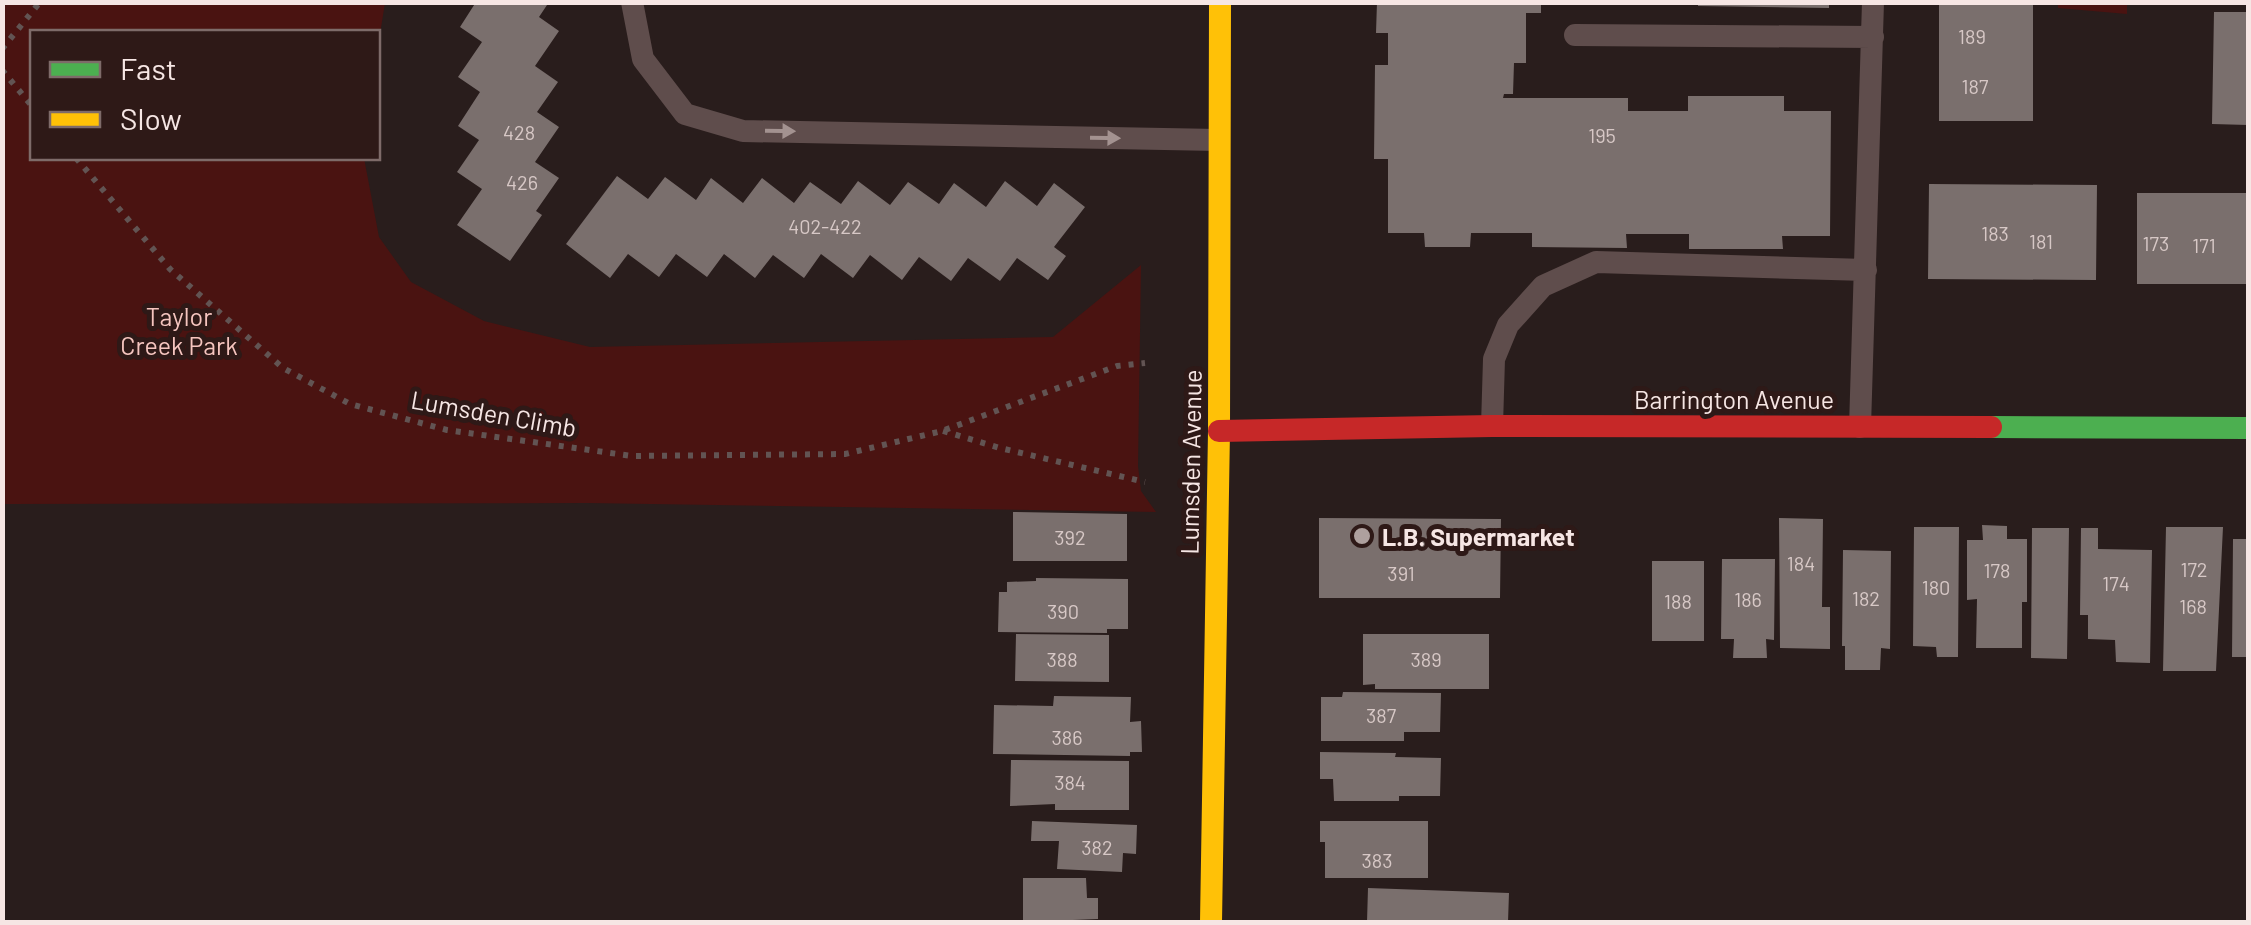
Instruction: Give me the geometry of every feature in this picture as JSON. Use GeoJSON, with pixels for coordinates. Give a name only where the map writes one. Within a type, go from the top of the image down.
{"type":"FeatureCollection","features":[{"type":"Feature","properties":{"kind":"street","name":"Lumsden Avenue"},"geometry":{"type":"LineString","coordinates":[[1211,922],[1219,430],[1220,2]]}},
{"type":"Feature","properties":{"kind":"street","name":"Barrington Avenue"},"geometry":{"type":"LineString","coordinates":[[1219,430],[1492,426],[2248,428]]}},
{"type":"Feature","properties":{"kind":"lane"},"geometry":{"type":"LineString","coordinates":[[632,2],[643,59],[685,114],[743,130],[1218,140]]}},
{"type":"Feature","properties":{"kind":"lane"},"geometry":{"type":"LineString","coordinates":[[1860,427],[1873,2]]}},
{"type":"Feature","properties":{"kind":"lane"},"geometry":{"type":"LineString","coordinates":[[1575,35],[1873,37]]}},
{"type":"Feature","properties":{"kind":"lane"},"geometry":{"type":"LineString","coordinates":[[1492,426],[1494,359],[1508,325],[1542,286],[1596,262],[1866,270]]}},
{"type":"Feature","properties":{"kind":"path"},"geometry":{"type":"LineString","coordinates":[[2,48],[40,2]]}},
{"type":"Feature","properties":{"kind":"path"},"geometry":{"type":"LineString","coordinates":[[2,70],[30,104]]}},
{"type":"Feature","properties":{"kind":"path","name":"Lumsden Climb"},"geometry":{"type":"LineString","coordinates":[[78,160],[170,269],[283,368],[350,404],[447,430],[632,456],[845,454],[942,431],[1116,366],[1146,363]]}},
{"type":"Feature","properties":{"kind":"path","name":"Lumsden Climb"},"geometry":{"type":"LineString","coordinates":[[942,431],[1145,482]]}},
{"type":"Feature","properties":{"kind":"green space","name":"Taylor Creek Park"},"geometry":{"type":"Polygon","coordinates":[[[2,3],[385,3],[380,34],[380,30],[30,30],[30,160],[364,160],[379,237],[411,282],[484,321],[590,347],[1053,337],[1141,265],[1138,466],[1141,491],[1156,512],[587,503],[3,504],[2,3]]]}},
{"type":"Feature","properties":{"kind":"green space"},"geometry":{"type":"Polygon","coordinates":[[[2058,3],[2127,3],[2127,14],[2058,8],[2058,3]]]}},
{"type":"Feature","properties":{"kind":"building"},"geometry":{"type":"Polygon","coordinates":[[[476,2],[549,2],[539,17],[559,31],[535,66],[558,82],[537,112],[559,127],[535,162],[559,178],[536,211],[542,215],[510,261],[457,225],[482,189],[457,172],[479,140],[458,126],[480,92],[458,77],[482,42],[460,27],[476,2]]]}},
{"type":"Feature","properties":{"kind":"building"},"geometry":{"type":"Polygon","coordinates":[[[1377,2],[1541,2],[1541,13],[1526,13],[1526,63],[1514,63],[1513,94],[1504,94],[1503,98],[1628,98],[1628,111],[1688,111],[1688,96],[1784,96],[1784,111],[1831,111],[1830,236],[1782,236],[1783,249],[1689,249],[1689,234],[1626,234],[1627,248],[1532,247],[1532,233],[1471,233],[1470,247],[1425,247],[1424,233],[1388,233],[1388,159],[1374,159],[1375,65],[1388,65],[1388,33],[1376,33],[1377,2]]]}},
{"type":"Feature","properties":{"kind":"building"},"geometry":{"type":"Polygon","coordinates":[[[1698,2],[1829,2],[1829,8],[1698,6],[1698,2]]]}},
{"type":"Feature","properties":{"kind":"building"},"geometry":{"type":"Polygon","coordinates":[[[1939,4],[2033,4],[2033,121],[1939,121],[1939,4]]]}},
{"type":"Feature","properties":{"kind":"building"},"geometry":{"type":"Polygon","coordinates":[[[2214,12],[2248,12],[2248,125],[2212,124],[2214,12]]]}},
{"type":"Feature","properties":{"kind":"building"},"geometry":{"type":"Polygon","coordinates":[[[617,176],[648,199],[665,177],[696,200],[711,178],[743,203],[762,178],[794,203],[810,182],[841,204],[858,181],[890,205],[908,182],[939,204],[954,183],[986,207],[1005,181],[1037,206],[1054,183],[1085,207],[1054,247],[1066,256],[1048,280],[1017,258],[1000,281],[968,258],[951,281],[919,257],[902,280],[870,255],[853,278],[821,254],[804,278],[773,255],[755,278],[724,254],[707,277],[676,254],[659,277],[628,254],[610,278],[566,244],[617,176]]]}},
{"type":"Feature","properties":{"kind":"building"},"geometry":{"type":"Polygon","coordinates":[[[1929,184],[2097,185],[2096,280],[1928,279],[1929,184]]]}},
{"type":"Feature","properties":{"kind":"building"},"geometry":{"type":"Polygon","coordinates":[[[2137,193],[2248,193],[2248,284],[2137,284],[2137,193]]]}},
{"type":"Feature","properties":{"kind":"building"},"geometry":{"type":"Polygon","coordinates":[[[1013,512],[1127,514],[1127,561],[1013,561],[1013,512]]]}},
{"type":"Feature","properties":{"kind":"building"},"geometry":{"type":"Polygon","coordinates":[[[1319,518],[1501,519],[1500,598],[1319,598],[1319,518]]]}},
{"type":"Feature","properties":{"kind":"building"},"geometry":{"type":"Polygon","coordinates":[[[1779,518],[1823,519],[1822,607],[1830,607],[1830,649],[1780,648],[1779,518]]]}},
{"type":"Feature","properties":{"kind":"building"},"geometry":{"type":"Polygon","coordinates":[[[1982,525],[2007,526],[2007,539],[2027,539],[2022,648],[1976,648],[1977,599],[1967,600],[1967,540],[1983,540],[1982,525]]]}},
{"type":"Feature","properties":{"kind":"building"},"geometry":{"type":"Polygon","coordinates":[[[1914,527],[1959,527],[1958,657],[1937,657],[1936,647],[1913,646],[1914,527]]]}},
{"type":"Feature","properties":{"kind":"building"},"geometry":{"type":"Polygon","coordinates":[[[2166,527],[2223,527],[2216,671],[2163,671],[2166,527]]]}},
{"type":"Feature","properties":{"kind":"building"},"geometry":{"type":"Polygon","coordinates":[[[2032,528],[2069,528],[2067,659],[2031,658],[2032,528]]]}},
{"type":"Feature","properties":{"kind":"building"},"geometry":{"type":"Polygon","coordinates":[[[2081,528],[2098,528],[2098,549],[2152,550],[2150,663],[2116,662],[2115,640],[2088,639],[2088,615],[2080,615],[2081,528]]]}},
{"type":"Feature","properties":{"kind":"building"},"geometry":{"type":"Polygon","coordinates":[[[2233,539],[2248,539],[2248,657],[2232,657],[2233,539]]]}},
{"type":"Feature","properties":{"kind":"building"},"geometry":{"type":"Polygon","coordinates":[[[1843,550],[1891,551],[1890,649],[1881,648],[1880,670],[1845,670],[1843,550]]]}},
{"type":"Feature","properties":{"kind":"building"},"geometry":{"type":"Polygon","coordinates":[[[1722,559],[1775,559],[1774,640],[1766,639],[1767,658],[1733,658],[1734,639],[1721,639],[1722,559]]]}},
{"type":"Feature","properties":{"kind":"building"},"geometry":{"type":"Polygon","coordinates":[[[1652,561],[1704,561],[1704,641],[1652,641],[1652,561]]]}},
{"type":"Feature","properties":{"kind":"building"},"geometry":{"type":"Polygon","coordinates":[[[1036,578],[1128,579],[1128,629],[1107,629],[1107,633],[998,632],[999,592],[1007,592],[1007,582],[1036,578]]]}},
{"type":"Feature","properties":{"kind":"building"},"geometry":{"type":"Polygon","coordinates":[[[1016,634],[1109,635],[1109,682],[1015,681],[1016,634]]]}},
{"type":"Feature","properties":{"kind":"building"},"geometry":{"type":"Polygon","coordinates":[[[1363,634],[1489,634],[1489,689],[1375,689],[1375,684],[1363,685],[1363,634]]]}},
{"type":"Feature","properties":{"kind":"building"},"geometry":{"type":"Polygon","coordinates":[[[1343,692],[1441,693],[1440,732],[1404,732],[1404,741],[1321,741],[1321,697],[1342,697],[1343,692]]]}},
{"type":"Feature","properties":{"kind":"building"},"geometry":{"type":"Polygon","coordinates":[[[1054,696],[1131,697],[1130,722],[1141,721],[1142,752],[1130,752],[1130,756],[993,754],[994,705],[1053,706],[1054,696]]]}},
{"type":"Feature","properties":{"kind":"building"},"geometry":{"type":"Polygon","coordinates":[[[1320,752],[1441,758],[1440,796],[1399,796],[1399,801],[1334,801],[1333,779],[1320,779],[1320,752]]]}},
{"type":"Feature","properties":{"kind":"building"},"geometry":{"type":"Polygon","coordinates":[[[1011,760],[1129,761],[1129,810],[1055,810],[1055,804],[1010,806],[1011,760]]]}},
{"type":"Feature","properties":{"kind":"building"},"geometry":{"type":"Polygon","coordinates":[[[1032,821],[1137,825],[1136,854],[1123,853],[1122,872],[1057,869],[1059,841],[1031,841],[1032,821]]]}},
{"type":"Feature","properties":{"kind":"building"},"geometry":{"type":"Polygon","coordinates":[[[1320,821],[1428,821],[1428,878],[1325,878],[1325,842],[1320,842],[1320,821]]]}},
{"type":"Feature","properties":{"kind":"building"},"geometry":{"type":"Polygon","coordinates":[[[1023,878],[1086,878],[1087,898],[1098,898],[1098,919],[1023,922],[1023,878]]]}},
{"type":"Feature","properties":{"kind":"building"},"geometry":{"type":"Polygon","coordinates":[[[1368,888],[1509,893],[1508,922],[1367,922],[1368,888]]]}},
{"type":"Feature","properties":{"kind":"traffic: fast"},"geometry":{"type":"LineString","coordinates":[[1991,427],[2248,428]]}},
{"type":"Feature","properties":{"kind":"traffic: slow"},"geometry":{"type":"LineString","coordinates":[[1211,922],[1219,431],[1220,2]]}},
{"type":"Feature","properties":{"kind":"traffic: jam"},"geometry":{"type":"LineString","coordinates":[[1219,431],[1492,426],[1991,427]]}},
{"type":"Feature","properties":{"kind":"place","name":"L.B. Supermarket"},"geometry":{"type":"Point","coordinates":[1362,536]}}]}
